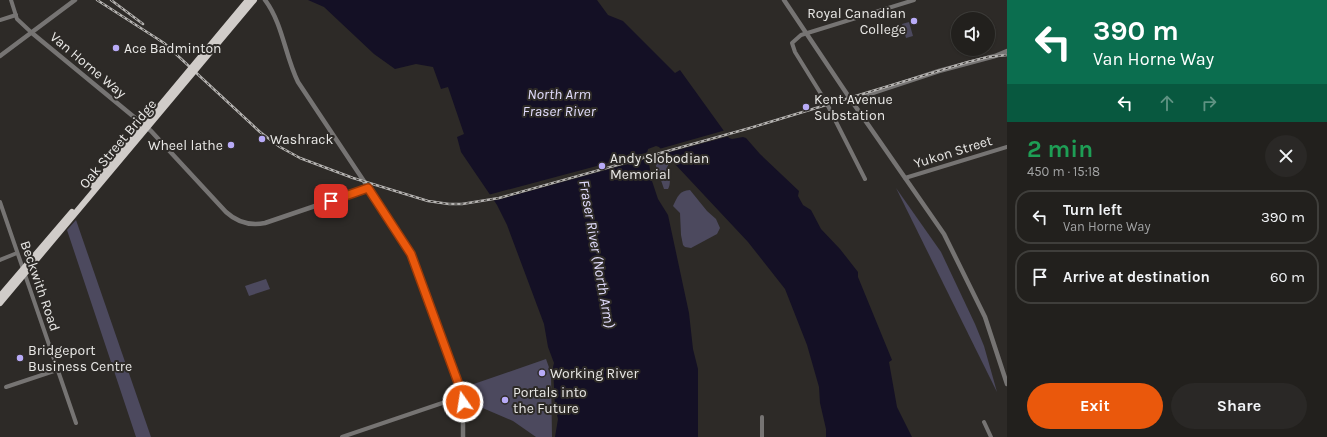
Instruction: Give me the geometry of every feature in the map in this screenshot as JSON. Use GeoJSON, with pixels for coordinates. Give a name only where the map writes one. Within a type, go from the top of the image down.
{"type":"FeatureCollection","features":[{"type":"Feature","properties":{"kind":"highway","name":"Oak Street Bridge"},"geometry":{"type":"LineString","coordinates":[[0,296],[248,0]]}},
{"type":"Feature","properties":{"kind":"highway","name":"Oak Street Bridge"},"geometry":{"type":"LineString","coordinates":[[0,303],[254,0]]}},
{"type":"Feature","properties":{"kind":"street"},"geometry":{"type":"LineString","coordinates":[[0,20],[16,15],[11,0]]}},
{"type":"Feature","properties":{"kind":"street"},"geometry":{"type":"LineString","coordinates":[[0,56],[75,0]]}},
{"type":"Feature","properties":{"kind":"street"},"geometry":{"type":"LineString","coordinates":[[266,0],[276,19],[289,60],[298,82],[411,254],[463,396],[463,437]]}},
{"type":"Feature","properties":{"kind":"street"},"geometry":{"type":"LineString","coordinates":[[784,0],[851,100],[942,229],[985,317],[1006,377],[1007,384]]}},
{"type":"Feature","properties":{"kind":"street"},"geometry":{"type":"LineString","coordinates":[[865,179],[826,102],[792,46],[792,43],[794,40],[806,34],[910,0]]}},
{"type":"Feature","properties":{"kind":"street","name":"Van Horne Way"},"geometry":{"type":"LineString","coordinates":[[16,15],[17,19],[32,33],[151,131],[226,212],[240,222],[251,225],[265,223],[368,188]]}},
{"type":"Feature","properties":{"kind":"street"},"geometry":{"type":"LineString","coordinates":[[851,100],[939,71],[995,56],[1007,51]]}},
{"type":"Feature","properties":{"kind":"street","name":"Yukon Street"},"geometry":{"type":"LineString","coordinates":[[905,178],[1007,147]]}},
{"type":"Feature","properties":{"kind":"street","name":"Beckwith Road"},"geometry":{"type":"LineString","coordinates":[[0,202],[76,423]]}},
{"type":"Feature","properties":{"kind":"street"},"geometry":{"type":"LineString","coordinates":[[0,260],[18,254]]}},
{"type":"Feature","properties":{"kind":"street"},"geometry":{"type":"LineString","coordinates":[[6,388],[58,370]]}},
{"type":"Feature","properties":{"kind":"street"},"geometry":{"type":"LineString","coordinates":[[342,437],[463,396]]}},
{"type":"Feature","properties":{"kind":"street"},"geometry":{"type":"LineString","coordinates":[[762,417],[762,437]]}},
{"type":"Feature","properties":{"kind":"street"},"geometry":{"type":"LineString","coordinates":[[984,422],[991,437]]}},
{"type":"Feature","properties":{"kind":"shaded area"},"geometry":{"type":"Polygon","coordinates":[[[909,22],[913,36],[906,38],[902,24],[909,22]]]}},
{"type":"Feature","properties":{"kind":"shaded area"},"geometry":{"type":"Polygon","coordinates":[[[660,160],[669,164],[667,167],[671,174],[668,189],[664,189],[655,163],[656,161],[660,160]]]}},
{"type":"Feature","properties":{"kind":"shaded area"},"geometry":{"type":"Polygon","coordinates":[[[896,188],[941,252],[984,346],[997,392],[896,188]]]}},
{"type":"Feature","properties":{"kind":"shaded area"},"geometry":{"type":"Polygon","coordinates":[[[690,190],[707,211],[716,219],[720,228],[717,234],[691,248],[683,245],[680,213],[673,206],[681,193],[690,190]]]}},
{"type":"Feature","properties":{"kind":"shaded area"},"geometry":{"type":"Polygon","coordinates":[[[76,220],[151,437],[136,437],[67,230],[76,220]]]}},
{"type":"Feature","properties":{"kind":"shaded area"},"geometry":{"type":"Polygon","coordinates":[[[266,279],[270,289],[249,296],[245,286],[266,279]]]}},
{"type":"Feature","properties":{"kind":"shaded area"},"geometry":{"type":"Polygon","coordinates":[[[546,359],[551,373],[552,437],[536,437],[513,421],[471,403],[465,387],[546,359]]]}},
{"type":"Feature","properties":{"kind":"water","name":"North Arm Fraser River"},"geometry":{"type":"Polygon","coordinates":[[[308,0],[597,0],[608,15],[623,21],[675,73],[680,70],[729,138],[746,138],[760,154],[799,191],[798,196],[803,205],[811,210],[821,229],[840,249],[858,272],[858,277],[892,360],[889,362],[897,407],[912,437],[826,437],[826,429],[820,403],[819,387],[807,345],[785,289],[748,242],[659,147],[656,146],[648,149],[647,153],[652,181],[658,199],[668,215],[689,313],[693,349],[698,369],[698,437],[555,437],[558,419],[555,407],[554,363],[548,347],[544,324],[507,225],[497,205],[461,152],[457,137],[464,134],[448,87],[441,89],[433,67],[416,64],[395,69],[374,54],[324,7],[308,0]]]}},
{"type":"Feature","properties":{"kind":"pier"},"geometry":{"type":"Polygon","coordinates":[[[726,130],[730,136],[663,154],[659,149],[726,130]]]}},
{"type":"Feature","properties":{"kind":"pier"},"geometry":{"type":"Polygon","coordinates":[[[649,152],[650,158],[501,199],[492,201],[488,195],[649,152]]]}},
{"type":"Feature","properties":{"kind":"railway"},"geometry":{"type":"LineString","coordinates":[[97,0],[164,43],[260,132],[280,147],[300,158],[353,178],[428,201],[449,204],[462,204],[499,198],[750,128],[968,62],[988,57],[1007,55]]}},
{"type":"Feature","properties":{"kind":"railway"},"geometry":{"type":"LineString","coordinates":[[111,0],[143,24]]}},
{"type":"Feature","properties":{"kind":"place","name":"Royal Canadian College"},"geometry":{"type":"Point","coordinates":[914,21]}},
{"type":"Feature","properties":{"kind":"place","name":"Ace Badminton"},"geometry":{"type":"Point","coordinates":[116,48]}},
{"type":"Feature","properties":{"kind":"place","name":"Kent Avenue Substation"},"geometry":{"type":"Point","coordinates":[806,107]}},
{"type":"Feature","properties":{"kind":"place","name":"Washrack"},"geometry":{"type":"Point","coordinates":[262,139]}},
{"type":"Feature","properties":{"kind":"place","name":"Wheel lathe"},"geometry":{"type":"Point","coordinates":[231,145]}},
{"type":"Feature","properties":{"kind":"place","name":"Andy Slobodian Memorial"},"geometry":{"type":"Point","coordinates":[602,166]}},
{"type":"Feature","properties":{"kind":"place","name":"Bridgeport Business Centre"},"geometry":{"type":"Point","coordinates":[20,358]}},
{"type":"Feature","properties":{"kind":"place","name":"Working River"},"geometry":{"type":"Point","coordinates":[542,373]}},
{"type":"Feature","properties":{"kind":"place","name":"Portals into the Future"},"geometry":{"type":"Point","coordinates":[505,400]}},
{"type":"Feature","properties":{"kind":"route"},"geometry":{"type":"LineString","coordinates":[[331,201],[368,188],[415,262],[463,396],[463,402]]}},
{"type":"Feature","properties":{"kind":"water label","name":"Fraser River (North Arm)"},"geometry":{"type":"Point","coordinates":[597,254]}}]}
